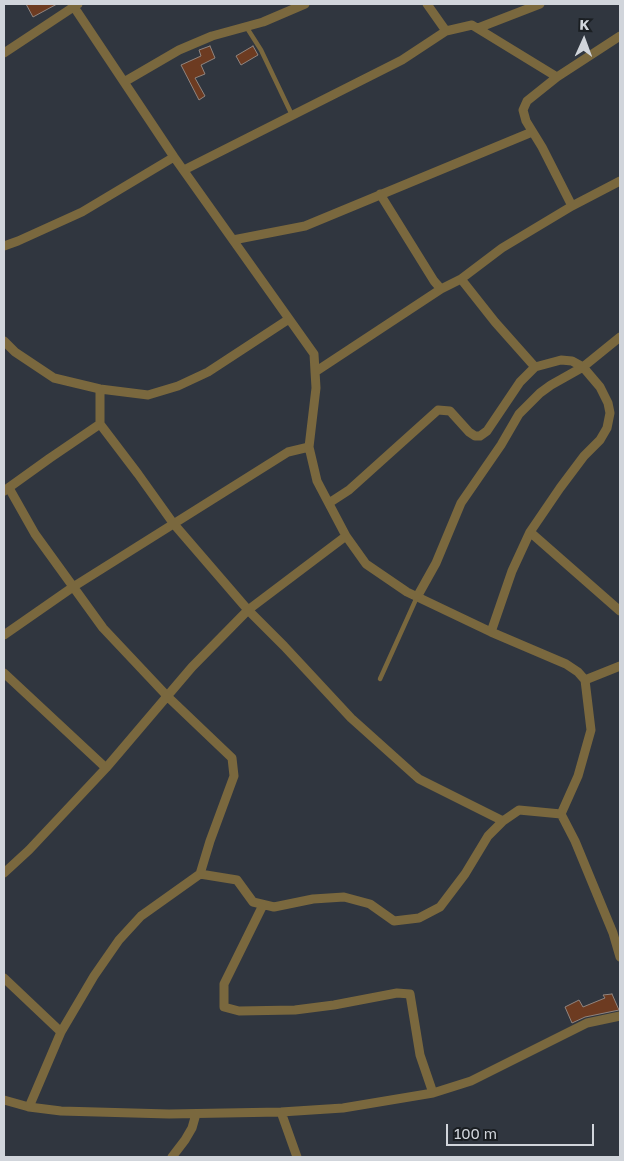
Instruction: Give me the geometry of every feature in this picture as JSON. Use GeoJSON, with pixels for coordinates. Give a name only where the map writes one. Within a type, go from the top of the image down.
{"type":"FeatureCollection","features":[{"type":"Feature","properties":{"kind":"street"},"geometry":{"type":"LineString","coordinates":[[124,82],[179,50],[212,36],[247,28],[305,4]]}},
{"type":"Feature","properties":{"kind":"street"},"geometry":{"type":"LineString","coordinates":[[428,4],[446,31]]}},
{"type":"Feature","properties":{"kind":"street"},"geometry":{"type":"LineString","coordinates":[[478,28],[540,4]]}},
{"type":"Feature","properties":{"kind":"street"},"geometry":{"type":"LineString","coordinates":[[4,53],[74,5],[174,156],[314,354],[316,388],[309,447],[318,481],[346,536],[366,564],[407,592],[491,632],[566,664],[586,680],[591,730],[578,776],[560,814]]}},
{"type":"Feature","properties":{"kind":"street"},"geometry":{"type":"LineString","coordinates":[[184,170],[402,60],[446,31],[472,25],[557,77]]}},
{"type":"Feature","properties":{"kind":"street"},"geometry":{"type":"LineString","coordinates":[[572,206],[542,147],[526,121],[523,110],[527,101],[557,77],[620,36]]}},
{"type":"Feature","properties":{"kind":"street"},"geometry":{"type":"LineString","coordinates":[[232,240],[305,226],[532,132]]}},
{"type":"Feature","properties":{"kind":"street"},"geometry":{"type":"LineString","coordinates":[[4,246],[82,212],[174,156]]}},
{"type":"Feature","properties":{"kind":"street"},"geometry":{"type":"LineString","coordinates":[[315,372],[461,279],[502,248],[572,206],[620,181]]}},
{"type":"Feature","properties":{"kind":"street"},"geometry":{"type":"LineString","coordinates":[[380,194],[441,290]]}},
{"type":"Feature","properties":{"kind":"street"},"geometry":{"type":"LineString","coordinates":[[461,279],[535,367]]}},
{"type":"Feature","properties":{"kind":"street"},"geometry":{"type":"LineString","coordinates":[[4,341],[15,352],[54,378],[100,389],[148,395],[178,386],[208,372],[289,320]]}},
{"type":"Feature","properties":{"kind":"street"},"geometry":{"type":"LineString","coordinates":[[417,597],[436,563],[461,503],[501,446],[519,414],[532,399],[583,367],[620,337]]}},
{"type":"Feature","properties":{"kind":"street"},"geometry":{"type":"LineString","coordinates":[[329,503],[349,490],[438,410],[450,410],[469,432],[475,436],[480,436],[487,432],[520,382],[535,367],[561,360],[572,361],[583,367],[600,387],[608,403],[610,414],[607,428],[600,440],[584,456],[560,488],[530,532],[512,571],[491,632]]}},
{"type":"Feature","properties":{"kind":"street"},"geometry":{"type":"LineString","coordinates":[[100,389],[100,424],[173,523],[248,610],[350,718],[419,779],[503,821]]}},
{"type":"Feature","properties":{"kind":"street"},"geometry":{"type":"LineString","coordinates":[[29,1107],[61,1032],[94,976],[119,940],[141,916],[200,874],[234,776],[232,758],[168,697],[103,628],[35,534],[6,490],[100,424]]}},
{"type":"Feature","properties":{"kind":"street"},"geometry":{"type":"LineString","coordinates":[[4,635],[173,523],[288,452],[309,447]]}},
{"type":"Feature","properties":{"kind":"street"},"geometry":{"type":"LineString","coordinates":[[530,532],[620,611]]}},
{"type":"Feature","properties":{"kind":"street"},"geometry":{"type":"LineString","coordinates":[[4,873],[29,850],[106,768],[168,697],[192,666],[248,610],[346,536]]}},
{"type":"Feature","properties":{"kind":"street"},"geometry":{"type":"LineString","coordinates":[[586,680],[593,679],[620,666]]}},
{"type":"Feature","properties":{"kind":"street"},"geometry":{"type":"LineString","coordinates":[[4,673],[106,768]]}},
{"type":"Feature","properties":{"kind":"street"},"geometry":{"type":"LineString","coordinates":[[200,874],[237,880],[253,902],[274,907],[313,899],[344,897],[370,904],[394,921],[419,918],[440,907],[466,874],[488,836],[503,821],[519,810],[560,814]]}},
{"type":"Feature","properties":{"kind":"street"},"geometry":{"type":"LineString","coordinates":[[560,814],[575,841],[610,924],[620,957]]}},
{"type":"Feature","properties":{"kind":"street"},"geometry":{"type":"LineString","coordinates":[[263,904],[224,984],[224,1007],[239,1011],[295,1010],[397,993],[410,994],[420,1055],[433,1093]]}},
{"type":"Feature","properties":{"kind":"street"},"geometry":{"type":"LineString","coordinates":[[4,978],[61,1032]]}},
{"type":"Feature","properties":{"kind":"street"},"geometry":{"type":"LineString","coordinates":[[4,1100],[29,1107],[61,1111],[169,1114],[281,1112],[342,1108],[433,1093],[471,1081],[587,1023],[620,1016]]}},
{"type":"Feature","properties":{"kind":"street"},"geometry":{"type":"LineString","coordinates":[[281,1112],[297,1157]]}},
{"type":"Feature","properties":{"kind":"street"},"geometry":{"type":"LineString","coordinates":[[172,1157],[192,1128],[196,1114]]}},
{"type":"Feature","properties":{"kind":"lane"},"geometry":{"type":"LineString","coordinates":[[247,28],[261,50],[292,116]]}},
{"type":"Feature","properties":{"kind":"lane"},"geometry":{"type":"LineString","coordinates":[[380,679],[417,597]]}},
{"type":"Feature","properties":{"kind":"building"},"geometry":{"type":"Polygon","coordinates":[[[26,4],[57,4],[33,17],[26,4]]]}},
{"type":"Feature","properties":{"kind":"building"},"geometry":{"type":"Polygon","coordinates":[[[210,46],[215,58],[201,65],[205,74],[195,78],[205,96],[199,100],[181,65],[201,56],[199,50],[210,46]]]}},
{"type":"Feature","properties":{"kind":"building"},"geometry":{"type":"Polygon","coordinates":[[[253,46],[258,55],[241,65],[236,56],[253,46]]]}},
{"type":"Feature","properties":{"kind":"building"},"geometry":{"type":"Polygon","coordinates":[[[612,994],[619,1010],[585,1017],[572,1023],[565,1007],[579,1000],[583,1007],[605,998],[603,995],[612,994]]]}}]}
